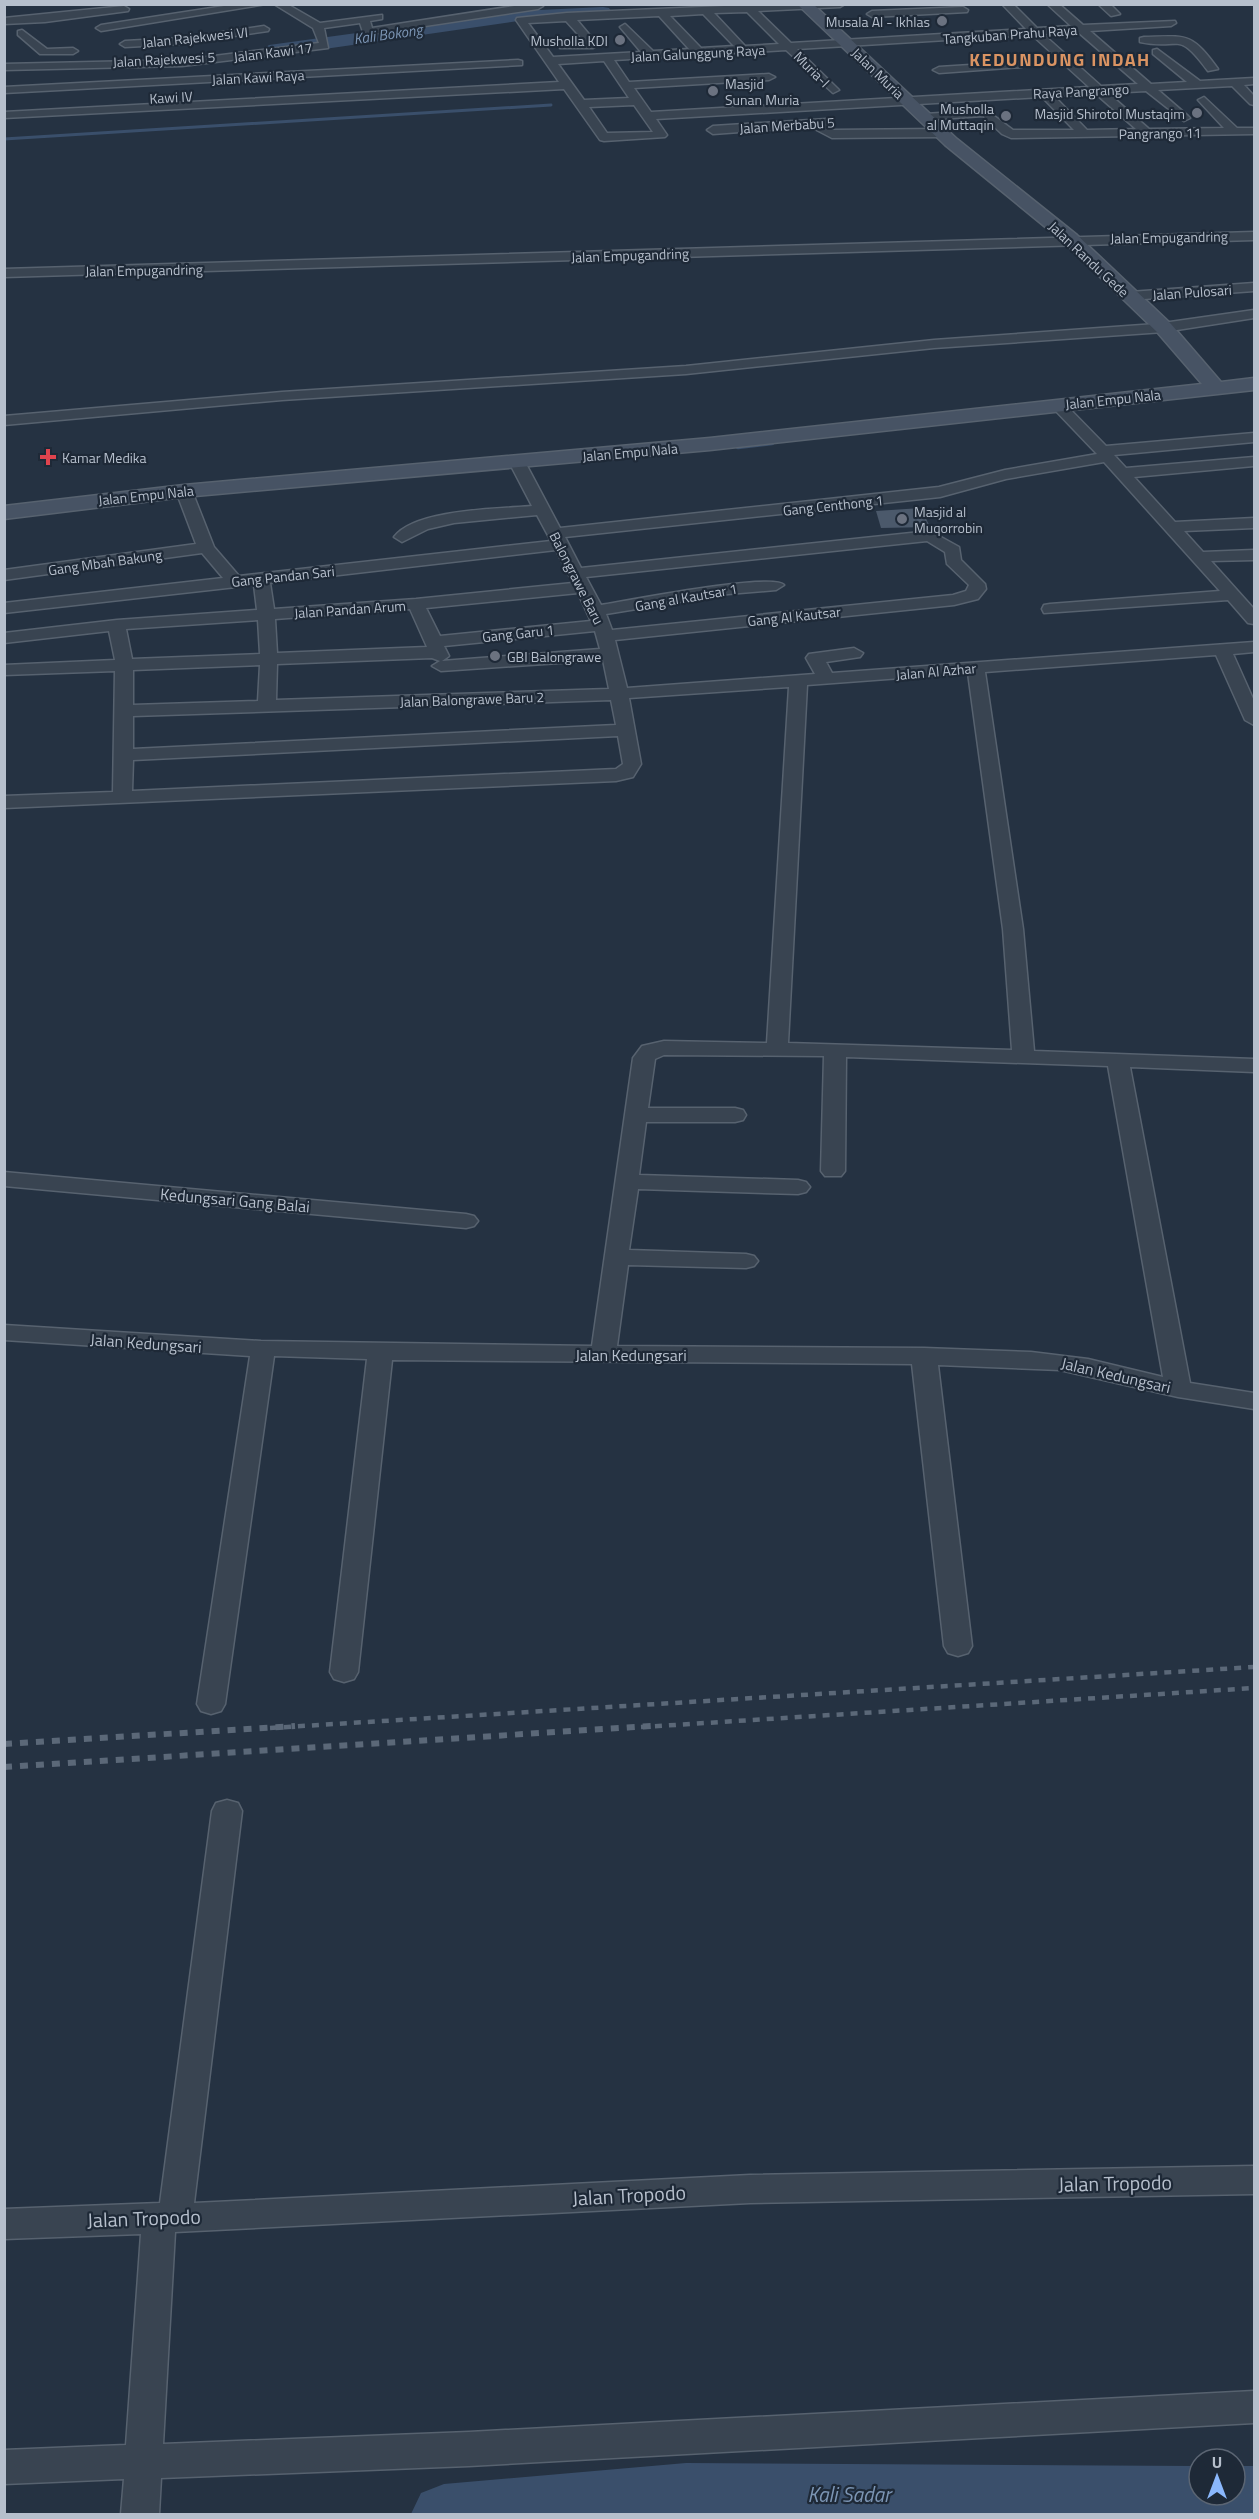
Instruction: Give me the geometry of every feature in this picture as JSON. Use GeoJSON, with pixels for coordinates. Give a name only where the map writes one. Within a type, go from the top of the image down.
{"type":"FeatureCollection","features":[{"type":"Feature","properties":{"kind":"main road","name":"Jalan Muria"},"geometry":{"type":"LineString","coordinates":[[805,5],[862,58],[884,86],[908,101],[946,137]]}},
{"type":"Feature","properties":{"kind":"main road","name":"Jalan Randu Gede"},"geometry":{"type":"LineString","coordinates":[[946,137],[1073,241],[1163,327],[1212,384]]}},
{"type":"Feature","properties":{"kind":"main road","name":"Jalan Empu Nala"},"geometry":{"type":"LineString","coordinates":[[4,513],[186,494],[519,465],[1061,408],[1212,384],[1254,374]]}},
{"type":"Feature","properties":{"kind":"main road","name":"Jalan Empu Nala"},"geometry":{"type":"LineString","coordinates":[[4,502],[177,479],[704,434],[1212,384],[1254,384]]}},
{"type":"Feature","properties":{"kind":"street"},"geometry":{"type":"LineString","coordinates":[[61,4],[125,44],[116,63],[115,84]]}},
{"type":"Feature","properties":{"kind":"street"},"geometry":{"type":"LineString","coordinates":[[96,27],[261,4]]}},
{"type":"Feature","properties":{"kind":"street"},"geometry":{"type":"LineString","coordinates":[[279,4],[318,26],[392,15]]}},
{"type":"Feature","properties":{"kind":"street"},"geometry":{"type":"LineString","coordinates":[[367,19],[367,30],[372,31],[545,12],[721,4]]}},
{"type":"Feature","properties":{"kind":"street"},"geometry":{"type":"LineString","coordinates":[[607,58],[623,71],[627,85],[660,136],[606,138],[569,85],[548,61],[529,50],[521,20],[545,12],[567,16],[840,4]]}},
{"type":"Feature","properties":{"kind":"street"},"geometry":{"type":"LineString","coordinates":[[861,4],[900,40]]}},
{"type":"Feature","properties":{"kind":"street"},"geometry":{"type":"LineString","coordinates":[[1007,4],[1048,45],[1147,133]]}},
{"type":"Feature","properties":{"kind":"street"},"geometry":{"type":"LineString","coordinates":[[1052,4],[1166,102],[1193,117]]}},
{"type":"Feature","properties":{"kind":"street"},"geometry":{"type":"LineString","coordinates":[[4,21],[135,8]]}},
{"type":"Feature","properties":{"kind":"street"},"geometry":{"type":"LineString","coordinates":[[230,9],[264,29],[265,51]]}},
{"type":"Feature","properties":{"kind":"street","name":"Muria-I"},"geometry":{"type":"LineString","coordinates":[[750,9],[805,61],[839,89],[812,91]]}},
{"type":"Feature","properties":{"kind":"street"},"geometry":{"type":"LineString","coordinates":[[705,10],[743,50]]}},
{"type":"Feature","properties":{"kind":"street"},"geometry":{"type":"LineString","coordinates":[[872,14],[963,10]]}},
{"type":"Feature","properties":{"kind":"street"},"geometry":{"type":"LineString","coordinates":[[1103,10],[1115,14],[1127,13]]}},
{"type":"Feature","properties":{"kind":"street"},"geometry":{"type":"LineString","coordinates":[[353,11],[367,19]]}},
{"type":"Feature","properties":{"kind":"street","name":"Tangkuban Prahu Raya"},"geometry":{"type":"LineString","coordinates":[[848,44],[1171,23],[1159,11]]}},
{"type":"Feature","properties":{"kind":"street"},"geometry":{"type":"LineString","coordinates":[[661,12],[699,53]]}},
{"type":"Feature","properties":{"kind":"street"},"geometry":{"type":"LineString","coordinates":[[920,13],[950,38]]}},
{"type":"Feature","properties":{"kind":"street"},"geometry":{"type":"LineString","coordinates":[[326,53],[411,58],[598,45],[586,29],[567,16]]}},
{"type":"Feature","properties":{"kind":"street"},"geometry":{"type":"LineString","coordinates":[[1068,17],[1080,16]]}},
{"type":"Feature","properties":{"kind":"street"},"geometry":{"type":"LineString","coordinates":[[1005,21],[1024,20]]}},
{"type":"Feature","properties":{"kind":"street"},"geometry":{"type":"LineString","coordinates":[[146,21],[169,30],[180,41],[175,61]]}},
{"type":"Feature","properties":{"kind":"street"},"geometry":{"type":"LineString","coordinates":[[650,56],[633,43],[620,27],[671,24]]}},
{"type":"Feature","properties":{"kind":"street"},"geometry":{"type":"LineString","coordinates":[[318,26],[339,97]]}},
{"type":"Feature","properties":{"kind":"street","name":"Jalan Rajekwesi VI"},"geometry":{"type":"LineString","coordinates":[[125,44],[180,41],[264,29]]}},
{"type":"Feature","properties":{"kind":"street"},"geometry":{"type":"LineString","coordinates":[[40,32],[18,33],[44,52],[75,46],[71,64],[76,86],[86,107]]}},
{"type":"Feature","properties":{"kind":"street"},"geometry":{"type":"LineString","coordinates":[[220,56],[226,35]]}},
{"type":"Feature","properties":{"kind":"street"},"geometry":{"type":"LineString","coordinates":[[969,97],[936,68],[1022,68],[985,35]]}},
{"type":"Feature","properties":{"kind":"street"},"geometry":{"type":"LineString","coordinates":[[1096,43],[1182,38],[1217,68],[1178,69]]}},
{"type":"Feature","properties":{"kind":"street","name":"Jalan Galunggung Raya"},"geometry":{"type":"LineString","coordinates":[[548,61],[848,44]]}},
{"type":"Feature","properties":{"kind":"street"},"geometry":{"type":"LineString","coordinates":[[326,53],[382,71],[518,63],[529,50]]}},
{"type":"Feature","properties":{"kind":"street"},"geometry":{"type":"LineString","coordinates":[[1112,55],[1198,50]]}},
{"type":"Feature","properties":{"kind":"street","name":"Jalan Rajekwesi 5"},"geometry":{"type":"LineString","coordinates":[[116,63],[175,61],[265,51],[326,53]]}},
{"type":"Feature","properties":{"kind":"street"},"geometry":{"type":"LineString","coordinates":[[277,52],[284,76]]}},
{"type":"Feature","properties":{"kind":"street","name":"Jalan Kawi 17"},"geometry":{"type":"LineString","coordinates":[[116,63],[188,62],[277,52],[326,53]]}},
{"type":"Feature","properties":{"kind":"street","name":"Jalan Kawi Raya"},"geometry":{"type":"LineString","coordinates":[[4,90],[284,76],[326,53]]}},
{"type":"Feature","properties":{"kind":"street"},"geometry":{"type":"LineString","coordinates":[[1146,53],[1178,69],[1197,84]]}},
{"type":"Feature","properties":{"kind":"street"},"geometry":{"type":"LineString","coordinates":[[862,58],[879,57]]}},
{"type":"Feature","properties":{"kind":"street"},"geometry":{"type":"LineString","coordinates":[[411,58],[430,94]]}},
{"type":"Feature","properties":{"kind":"street"},"geometry":{"type":"LineString","coordinates":[[782,62],[805,61]]}},
{"type":"Feature","properties":{"kind":"street"},"geometry":{"type":"LineString","coordinates":[[4,66],[116,63]]}},
{"type":"Feature","properties":{"kind":"street"},"geometry":{"type":"LineString","coordinates":[[518,63],[530,88]]}},
{"type":"Feature","properties":{"kind":"street"},"geometry":{"type":"LineString","coordinates":[[4,77],[71,64]]}},
{"type":"Feature","properties":{"kind":"street"},"geometry":{"type":"LineString","coordinates":[[627,85],[685,91],[772,81],[760,64]]}},
{"type":"Feature","properties":{"kind":"street"},"geometry":{"type":"LineString","coordinates":[[482,65],[498,90]]}},
{"type":"Feature","properties":{"kind":"street"},"geometry":{"type":"LineString","coordinates":[[4,66],[30,71]]}},
{"type":"Feature","properties":{"kind":"street"},"geometry":{"type":"LineString","coordinates":[[451,67],[462,92]]}},
{"type":"Feature","properties":{"kind":"street"},"geometry":{"type":"LineString","coordinates":[[30,71],[32,88]]}},
{"type":"Feature","properties":{"kind":"street"},"geometry":{"type":"LineString","coordinates":[[382,71],[395,96]]}},
{"type":"Feature","properties":{"kind":"street"},"geometry":{"type":"LineString","coordinates":[[1063,77],[1083,76]]}},
{"type":"Feature","properties":{"kind":"street"},"geometry":{"type":"LineString","coordinates":[[213,79],[220,100]]}},
{"type":"Feature","properties":{"kind":"street","name":"Raya Pangrango"},"geometry":{"type":"LineString","coordinates":[[649,116],[1254,81]]}},
{"type":"Feature","properties":{"kind":"street"},"geometry":{"type":"LineString","coordinates":[[1235,82],[1252,99]]}},
{"type":"Feature","properties":{"kind":"street"},"geometry":{"type":"LineString","coordinates":[[4,115],[86,107],[220,100],[395,96],[569,85]]}},
{"type":"Feature","properties":{"kind":"street"},"geometry":{"type":"LineString","coordinates":[[685,91],[700,113]]}},
{"type":"Feature","properties":{"kind":"street"},"geometry":{"type":"LineString","coordinates":[[1045,93],[1085,134]]}},
{"type":"Feature","properties":{"kind":"street"},"geometry":{"type":"LineString","coordinates":[[1166,102],[1252,99]]}},
{"type":"Feature","properties":{"kind":"street"},"geometry":{"type":"LineString","coordinates":[[1193,100],[1221,117],[1235,132]]}},
{"type":"Feature","properties":{"kind":"street"},"geometry":{"type":"LineString","coordinates":[[582,104],[638,101]]}},
{"type":"Feature","properties":{"kind":"street"},"geometry":{"type":"LineString","coordinates":[[849,105],[873,134]]}},
{"type":"Feature","properties":{"kind":"street"},"geometry":{"type":"LineString","coordinates":[[4,106],[86,107]]}},
{"type":"Feature","properties":{"kind":"street"},"geometry":{"type":"LineString","coordinates":[[1040,110],[1061,108]]}},
{"type":"Feature","properties":{"kind":"street"},"geometry":{"type":"LineString","coordinates":[[925,117],[1008,112]]}},
{"type":"Feature","properties":{"kind":"street","name":"Jalan Merbabu 5"},"geometry":{"type":"LineString","coordinates":[[700,113],[715,134],[852,121]]}},
{"type":"Feature","properties":{"kind":"street","name":"Pangrango 11"},"geometry":{"type":"LineString","coordinates":[[986,113],[1011,134],[1254,131]]}},
{"type":"Feature","properties":{"kind":"street"},"geometry":{"type":"LineString","coordinates":[[1131,118],[1221,117]]}},
{"type":"Feature","properties":{"kind":"street"},"geometry":{"type":"LineString","coordinates":[[813,123],[832,134],[946,137]]}},
{"type":"Feature","properties":{"kind":"street","name":"Jalan Empugandring"},"geometry":{"type":"LineString","coordinates":[[4,273],[1254,236]]}},
{"type":"Feature","properties":{"kind":"street","name":"Jalan Pulosari"},"geometry":{"type":"LineString","coordinates":[[1130,296],[1254,287]]}},
{"type":"Feature","properties":{"kind":"street"},"geometry":{"type":"LineString","coordinates":[[4,421],[282,396],[676,371],[924,345],[1163,327],[1219,321],[1254,314]]}},
{"type":"Feature","properties":{"kind":"street"},"geometry":{"type":"LineString","coordinates":[[1061,408],[1252,612]]}},
{"type":"Feature","properties":{"kind":"street","name":"Gang Centhong 1"},"geometry":{"type":"LineString","coordinates":[[558,539],[940,492],[1005,475],[1106,454],[1254,437]]}},
{"type":"Feature","properties":{"kind":"street"},"geometry":{"type":"LineString","coordinates":[[1123,473],[1254,461]]}},
{"type":"Feature","properties":{"kind":"street","name":"Balongrawe Baru"},"geometry":{"type":"LineString","coordinates":[[122,797],[626,773],[632,764],[601,624],[519,465]]}},
{"type":"Feature","properties":{"kind":"street"},"geometry":{"type":"LineString","coordinates":[[186,494],[206,548],[234,581]]}},
{"type":"Feature","properties":{"kind":"street"},"geometry":{"type":"LineString","coordinates":[[402,537],[422,526],[454,518],[541,510]]}},
{"type":"Feature","properties":{"kind":"street"},"geometry":{"type":"LineString","coordinates":[[1172,527],[1254,523]]}},
{"type":"Feature","properties":{"kind":"street","name":"Jalan Pandan Arum"},"geometry":{"type":"LineString","coordinates":[[4,638],[117,625],[416,604],[580,580],[930,536],[953,550],[953,561],[978,589]]}},
{"type":"Feature","properties":{"kind":"street","name":"Gang Pandan Sari"},"geometry":{"type":"LineString","coordinates":[[4,608],[261,578],[558,539]]}},
{"type":"Feature","properties":{"kind":"street","name":"Gang Mbah Bakung"},"geometry":{"type":"LineString","coordinates":[[4,575],[206,548]]}},
{"type":"Feature","properties":{"kind":"street"},"geometry":{"type":"LineString","coordinates":[[1200,557],[1254,555]]}},
{"type":"Feature","properties":{"kind":"street"},"geometry":{"type":"LineString","coordinates":[[261,578],[268,615],[270,658],[267,704]]}},
{"type":"Feature","properties":{"kind":"street","name":"Gang al Kautsar 1"},"geometry":{"type":"LineString","coordinates":[[601,624],[739,588],[776,585]]}},
{"type":"Feature","properties":{"kind":"street","name":"Gang Al Kautsar"},"geometry":{"type":"LineString","coordinates":[[601,624],[954,600],[972,595],[978,589]]}},
{"type":"Feature","properties":{"kind":"street"},"geometry":{"type":"LineString","coordinates":[[1050,609],[1234,595]]}},
{"type":"Feature","properties":{"kind":"street"},"geometry":{"type":"LineString","coordinates":[[60,600],[72,630]]}},
{"type":"Feature","properties":{"kind":"street"},"geometry":{"type":"LineString","coordinates":[[416,604],[438,653],[442,700]]}},
{"type":"Feature","properties":{"kind":"street","name":"Gang Garu 1"},"geometry":{"type":"LineString","coordinates":[[438,653],[601,624]]}},
{"type":"Feature","properties":{"kind":"street"},"geometry":{"type":"LineString","coordinates":[[4,802],[122,797],[126,711],[124,664],[117,625]]}},
{"type":"Feature","properties":{"kind":"street"},"geometry":{"type":"LineString","coordinates":[[32,669],[33,635]]}},
{"type":"Feature","properties":{"kind":"street","name":"Jalan Al Azhar"},"geometry":{"type":"LineString","coordinates":[[617,694],[1254,647]]}},
{"type":"Feature","properties":{"kind":"street"},"geometry":{"type":"LineString","coordinates":[[1222,649],[1254,720]]}},
{"type":"Feature","properties":{"kind":"street"},"geometry":{"type":"LineString","coordinates":[[4,670],[438,653],[609,654]]}},
{"type":"Feature","properties":{"kind":"street"},"geometry":{"type":"LineString","coordinates":[[827,680],[815,658],[854,653]]}},
{"type":"Feature","properties":{"kind":"street"},"geometry":{"type":"LineString","coordinates":[[976,668],[1013,929],[1024,1058]]}},
{"type":"Feature","properties":{"kind":"street"},"geometry":{"type":"LineString","coordinates":[[777,1049],[798,681]]}},
{"type":"Feature","properties":{"kind":"street","name":"Jalan Balongrawe Baru 2"},"geometry":{"type":"LineString","coordinates":[[126,711],[267,704],[617,694]]}},
{"type":"Feature","properties":{"kind":"street"},"geometry":{"type":"LineString","coordinates":[[124,755],[626,730]]}},
{"type":"Feature","properties":{"kind":"street"},"geometry":{"type":"LineString","coordinates":[[603,1355],[629,1182],[644,1058],[650,1051],[664,1048],[835,1050],[1254,1065]]}},
{"type":"Feature","properties":{"kind":"street"},"geometry":{"type":"LineString","coordinates":[[833,1172],[835,1050]]}},
{"type":"Feature","properties":{"kind":"street"},"geometry":{"type":"LineString","coordinates":[[1118,1060],[1178,1389]]}},
{"type":"Feature","properties":{"kind":"street"},"geometry":{"type":"LineString","coordinates":[[638,1115],[735,1115]]}},
{"type":"Feature","properties":{"kind":"street","name":"Kedungsari Gang Balai"},"geometry":{"type":"LineString","coordinates":[[4,1179],[466,1221]]}},
{"type":"Feature","properties":{"kind":"street"},"geometry":{"type":"LineString","coordinates":[[629,1182],[798,1187]]}},
{"type":"Feature","properties":{"kind":"street"},"geometry":{"type":"LineString","coordinates":[[617,1257],[746,1261]]}},
{"type":"Feature","properties":{"kind":"street","name":"Jalan Kedungsari"},"geometry":{"type":"LineString","coordinates":[[4,1332],[133,1343],[263,1349],[603,1355],[924,1356],[1058,1361],[1085,1365],[1178,1389],[1254,1401]]}},
{"type":"Feature","properties":{"kind":"street"},"geometry":{"type":"LineString","coordinates":[[210,1704],[263,1349]]}},
{"type":"Feature","properties":{"kind":"street"},"geometry":{"type":"LineString","coordinates":[[344,1672],[380,1351]]}},
{"type":"Feature","properties":{"kind":"street"},"geometry":{"type":"LineString","coordinates":[[924,1356],[958,1646]]}},
{"type":"Feature","properties":{"kind":"street"},"geometry":{"type":"LineString","coordinates":[[142,2485],[167,2218],[227,1810]]}},
{"type":"Feature","properties":{"kind":"street","name":"Jalan Tropodo"},"geometry":{"type":"LineString","coordinates":[[4,2223],[167,2218],[750,2189],[1254,2180]]}},
{"type":"Feature","properties":{"kind":"street"},"geometry":{"type":"LineString","coordinates":[[4,2467],[142,2485],[469,2449],[1254,2407]]}},
{"type":"Feature","properties":{"kind":"building","name":"Masjid al Muqorrobin"},"geometry":{"type":"Polygon","coordinates":[[[921,508],[930,527],[881,528],[876,511],[921,508]]]}},
{"type":"Feature","properties":{"kind":"waterway","name":"Kali Bokong"},"geometry":{"type":"LineString","coordinates":[[269,51],[518,16],[603,12]]}},
{"type":"Feature","properties":{"kind":"waterway"},"geometry":{"type":"LineString","coordinates":[[4,139],[551,105]]}},
{"type":"Feature","properties":{"kind":"waterway"},"geometry":{"type":"LineString","coordinates":[[738,447],[772,443]]}},
{"type":"Feature","properties":{"kind":"waterway","name":"Kali Sadar"},"geometry":{"type":"LineString","coordinates":[[444,2514],[686,2493],[1254,2496]]}},
{"type":"Feature","properties":{"kind":"railway"},"geometry":{"type":"LineString","coordinates":[[270,1728],[1254,1667]]}},
{"type":"Feature","properties":{"kind":"railway"},"geometry":{"type":"LineString","coordinates":[[627,1728],[1254,1688]]}},
{"type":"Feature","properties":{"kind":"railway"},"geometry":{"type":"LineString","coordinates":[[4,1744],[295,1726]]}},
{"type":"Feature","properties":{"kind":"railway"},"geometry":{"type":"LineString","coordinates":[[4,1767],[651,1726]]}},
{"type":"Feature","properties":{"kind":"place","name":"Musala Al - Ikhlas"},"geometry":{"type":"Point","coordinates":[942,21]}},
{"type":"Feature","properties":{"kind":"place","name":"Musholla KDI"},"geometry":{"type":"Point","coordinates":[620,40]}},
{"type":"Feature","properties":{"kind":"place","name":"Masjid Sunan Muria"},"geometry":{"type":"Point","coordinates":[713,91]}},
{"type":"Feature","properties":{"kind":"place","name":"Masjid Shirotol Mustaqim"},"geometry":{"type":"Point","coordinates":[1197,113]}},
{"type":"Feature","properties":{"kind":"place","name":"Musholla al Muttaqin"},"geometry":{"type":"Point","coordinates":[1006,116]}},
{"type":"Feature","properties":{"kind":"place","name":"Kamar Medika"},"geometry":{"type":"Point","coordinates":[48,457]}},
{"type":"Feature","properties":{"kind":"place","name":"Masjid al Muqorrobin"},"geometry":{"type":"Point","coordinates":[902,519]}},
{"type":"Feature","properties":{"kind":"place","name":"GBI Balongrawe"},"geometry":{"type":"Point","coordinates":[495,656]}},
{"type":"Feature","properties":{"kind":"district","name":"KEDUNDUNG INDAH"},"geometry":{"type":"Point","coordinates":[1060,59]}}]}
